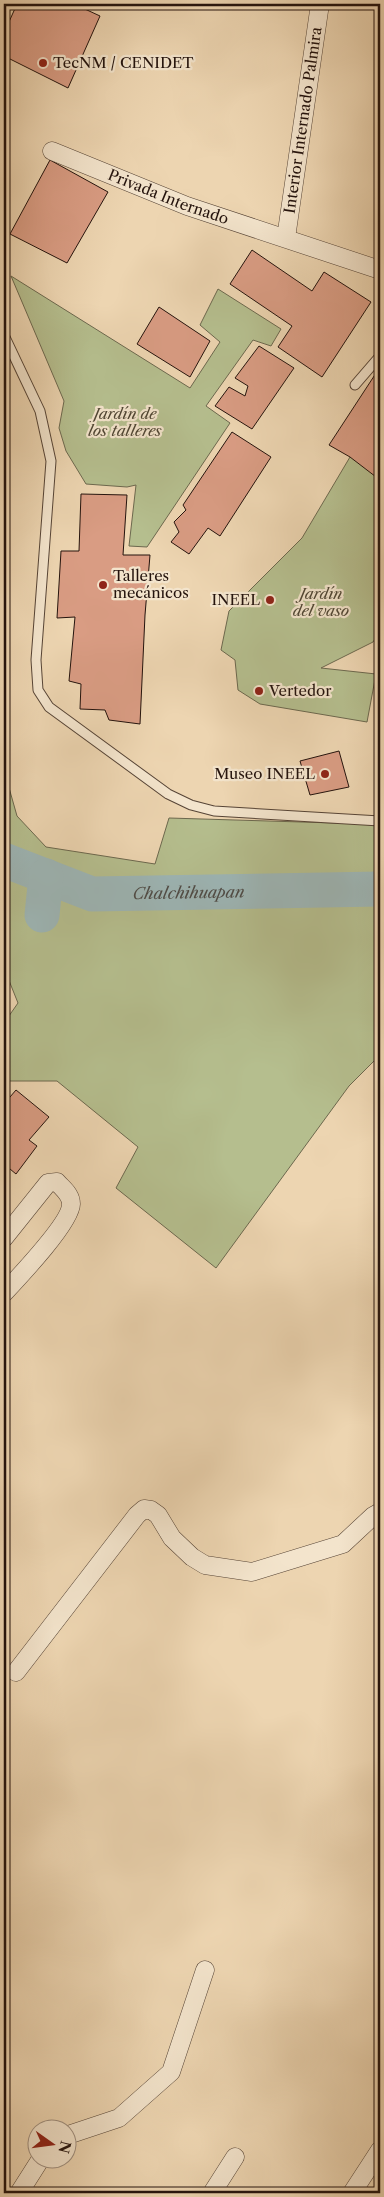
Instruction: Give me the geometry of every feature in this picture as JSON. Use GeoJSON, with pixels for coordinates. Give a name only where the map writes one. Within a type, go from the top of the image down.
{"type":"FeatureCollection","features":[{"type":"Feature","properties":{"kind":"street","name":"Interior Internado Palmira"},"geometry":{"type":"LineString","coordinates":[[286,238],[320,4]]}},
{"type":"Feature","properties":{"kind":"street","name":"Privada Internado"},"geometry":{"type":"LineString","coordinates":[[52,150],[187,206],[380,270]]}},
{"type":"Feature","properties":{"kind":"street"},"geometry":{"type":"LineString","coordinates":[[4,1238],[48,1183],[57,1182],[70,1195],[72,1205],[66,1219],[30,1265],[4,1293]]}},
{"type":"Feature","properties":{"kind":"street"},"geometry":{"type":"LineString","coordinates":[[16,1672],[131,1523],[144,1509],[151,1510],[158,1515],[172,1538],[192,1557],[205,1565],[252,1572],[344,1544],[373,1516],[380,1512]]}},
{"type":"Feature","properties":{"kind":"street"},"geometry":{"type":"LineString","coordinates":[[78,2132],[119,2118],[171,2072],[205,1970]]}},
{"type":"Feature","properties":{"kind":"street"},"geometry":{"type":"LineString","coordinates":[[352,2193],[380,2150]]}},
{"type":"Feature","properties":{"kind":"street"},"geometry":{"type":"LineString","coordinates":[[212,2193],[235,2157]]}},
{"type":"Feature","properties":{"kind":"street"},"geometry":{"type":"LineString","coordinates":[[19,2193],[34,2170]]}},
{"type":"Feature","properties":{"kind":"lane"},"geometry":{"type":"LineString","coordinates":[[4,335],[40,411],[51,462],[36,660],[38,690],[49,707],[168,794],[191,805],[214,811],[380,821]]}},
{"type":"Feature","properties":{"kind":"lane"},"geometry":{"type":"LineString","coordinates":[[355,385],[380,356]]}},
{"type":"Feature","properties":{"kind":"green space","name":"Jardín de los talleres"},"geometry":{"type":"Polygon","coordinates":[[[11,276],[190,388],[220,342],[200,325],[218,289],[281,329],[271,346],[253,340],[206,406],[230,423],[147,547],[129,546],[136,485],[127,487],[86,484],[66,451],[59,428],[64,401],[11,276]]]}},
{"type":"Feature","properties":{"kind":"green space","name":"Jardín del vaso"},"geometry":{"type":"Polygon","coordinates":[[[380,445],[380,631],[373,642],[321,668],[376,674],[367,722],[260,704],[238,690],[235,660],[221,650],[229,611],[302,538],[350,457],[380,445]]]}},
{"type":"Feature","properties":{"kind":"green space"},"geometry":{"type":"Polygon","coordinates":[[[4,770],[17,816],[46,847],[155,864],[169,818],[367,824],[380,826],[380,1055],[349,1086],[216,1268],[116,1188],[138,1147],[57,1081],[4,1081],[4,1023],[18,1003],[4,968],[4,770]]]}},
{"type":"Feature","properties":{"kind":"building"},"geometry":{"type":"Polygon","coordinates":[[[17,4],[74,4],[100,16],[68,88],[4,56],[4,33],[17,4]]]}},
{"type":"Feature","properties":{"kind":"building"},"geometry":{"type":"Polygon","coordinates":[[[50,160],[108,192],[67,263],[10,234],[50,160]]]}},
{"type":"Feature","properties":{"kind":"building"},"geometry":{"type":"Polygon","coordinates":[[[252,250],[312,291],[324,272],[371,302],[322,377],[278,347],[292,326],[230,284],[252,250]]]}},
{"type":"Feature","properties":{"kind":"building"},"geometry":{"type":"Polygon","coordinates":[[[159,307],[210,341],[190,377],[137,344],[159,307]]]}},
{"type":"Feature","properties":{"kind":"building"},"geometry":{"type":"Polygon","coordinates":[[[259,346],[294,368],[252,429],[215,406],[229,387],[245,396],[248,386],[235,378],[259,346]]]}},
{"type":"Feature","properties":{"kind":"building"},"geometry":{"type":"Polygon","coordinates":[[[380,367],[380,480],[350,457],[329,445],[380,367]]]}},
{"type":"Feature","properties":{"kind":"building"},"geometry":{"type":"Polygon","coordinates":[[[232,432],[271,457],[220,536],[208,528],[189,554],[171,542],[179,532],[174,522],[186,510],[183,505],[232,432]]]}},
{"type":"Feature","properties":{"kind":"building","name":"Talleres mecánicos"},"geometry":{"type":"Polygon","coordinates":[[[81,494],[127,495],[123,555],[150,555],[140,724],[109,720],[105,710],[80,709],[81,684],[69,681],[75,617],[57,618],[61,551],[79,551],[81,494]]]}},
{"type":"Feature","properties":{"kind":"building","name":"Museo INEEL"},"geometry":{"type":"Polygon","coordinates":[[[339,751],[349,787],[310,795],[300,761],[339,751]]]}},
{"type":"Feature","properties":{"kind":"building"},"geometry":{"type":"Polygon","coordinates":[[[16,1090],[49,1117],[29,1140],[37,1146],[16,1174],[4,1164],[4,1104],[16,1090]]]}},
{"type":"Feature","properties":{"kind":"waterway","name":"Chalchihuapan"},"geometry":{"type":"LineString","coordinates":[[4,860],[92,894],[380,889]]}},
{"type":"Feature","properties":{"kind":"waterway"},"geometry":{"type":"LineString","coordinates":[[42,915],[46,876]]}},
{"type":"Feature","properties":{"kind":"place","name":"TecNM / CENIDET"},"geometry":{"type":"Point","coordinates":[43,63]}},
{"type":"Feature","properties":{"kind":"place","name":"Talleres mecánicos"},"geometry":{"type":"Point","coordinates":[103,585]}},
{"type":"Feature","properties":{"kind":"place","name":"INEEL"},"geometry":{"type":"Point","coordinates":[270,600]}},
{"type":"Feature","properties":{"kind":"place","name":"Vertedor"},"geometry":{"type":"Point","coordinates":[259,691]}},
{"type":"Feature","properties":{"kind":"place","name":"Museo INEEL"},"geometry":{"type":"Point","coordinates":[325,774]}}]}
